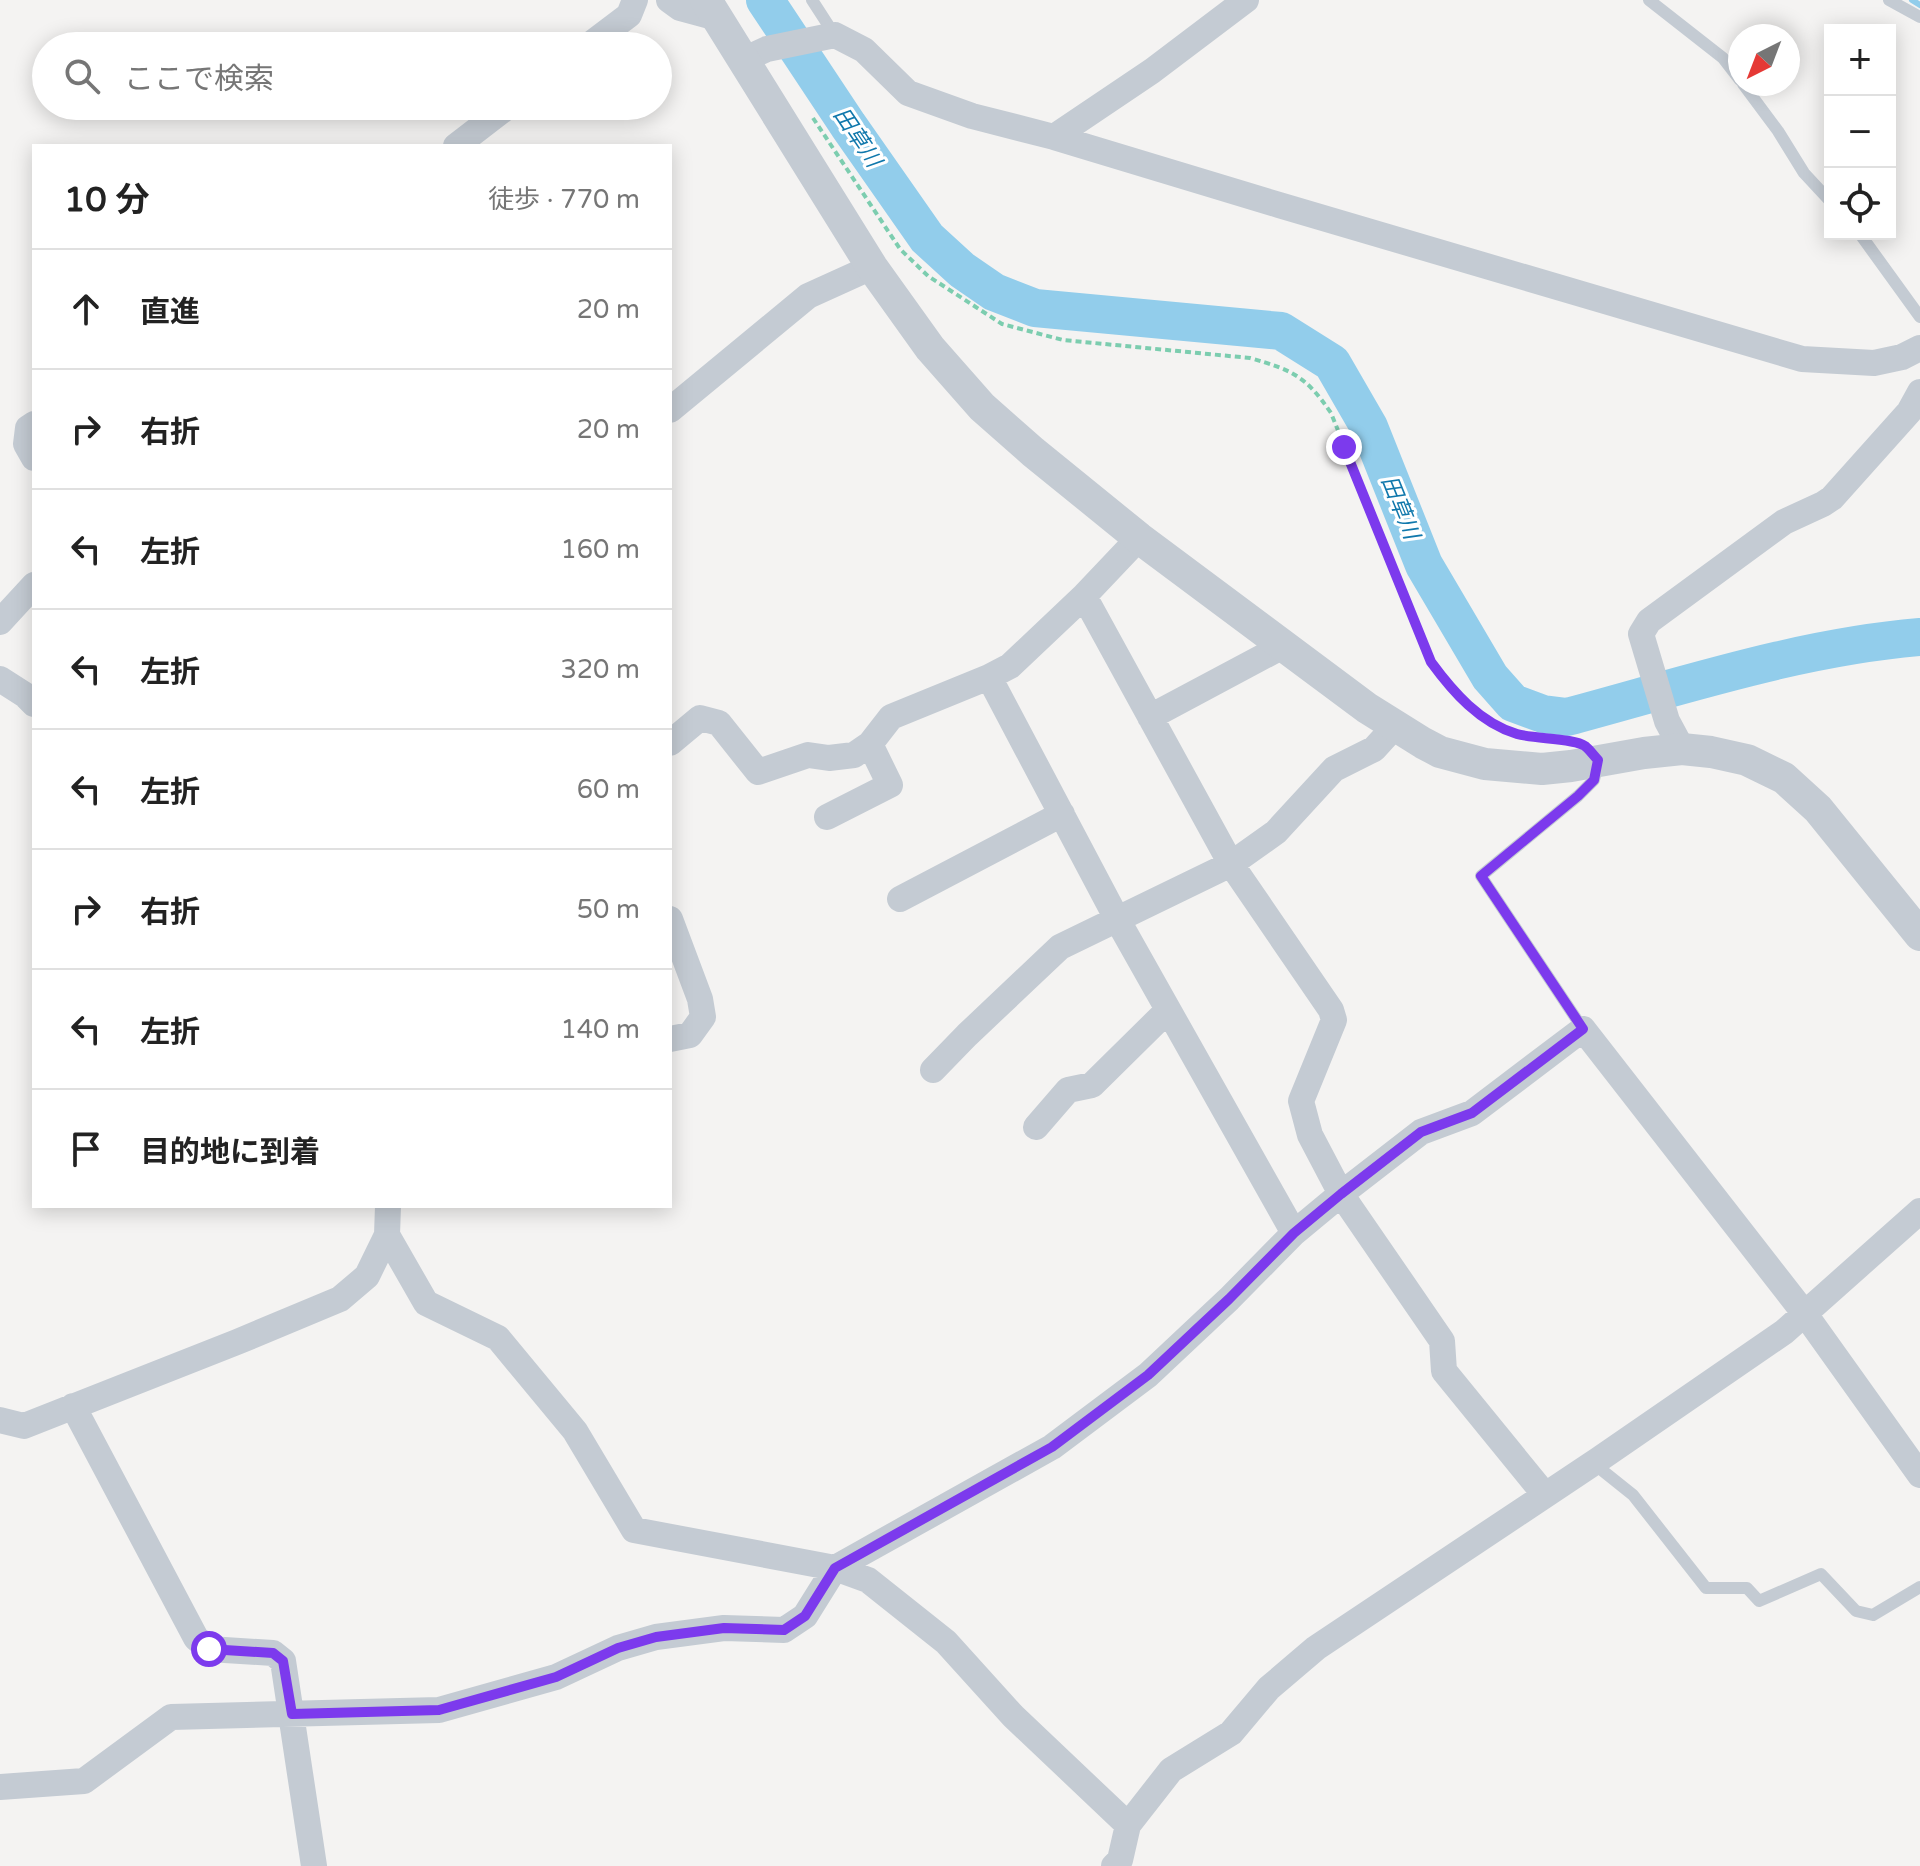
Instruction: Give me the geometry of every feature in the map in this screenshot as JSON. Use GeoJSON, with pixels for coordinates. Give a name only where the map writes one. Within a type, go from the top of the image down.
{"type":"FeatureCollection","features":[{"type":"Feature","properties":{"kind":"street"},"geometry":{"type":"LineString","coordinates":[[607,32],[629,15],[635,0]]}},
{"type":"Feature","properties":{"kind":"street"},"geometry":{"type":"LineString","coordinates":[[669,0],[680,8],[711,9],[755,55],[872,267],[930,348],[982,407],[1139,538],[1283,646],[1367,708],[1423,743],[1440,752],[1485,764],[1542,769],[1682,749],[1747,760],[1784,778],[1818,809],[1920,935]]}},
{"type":"Feature","properties":{"kind":"street"},"geometry":{"type":"LineString","coordinates":[[1054,137],[1152,71],[1246,0]]}},
{"type":"Feature","properties":{"kind":"street"},"geometry":{"type":"LineString","coordinates":[[755,55],[835,35],[864,50],[908,93],[972,116],[1054,137],[1802,359],[1874,363],[1902,357],[1920,348]]}},
{"type":"Feature","properties":{"kind":"street"},"geometry":{"type":"LineString","coordinates":[[459,144],[490,120]]}},
{"type":"Feature","properties":{"kind":"street"},"geometry":{"type":"LineString","coordinates":[[672,408],[808,296],[872,267]]}},
{"type":"Feature","properties":{"kind":"street"},"geometry":{"type":"LineString","coordinates":[[1682,749],[1667,721],[1641,634],[1649,621],[1784,522],[1832,498],[1909,412],[1920,392]]}},
{"type":"Feature","properties":{"kind":"street"},"geometry":{"type":"LineString","coordinates":[[32,425],[28,428],[26,444],[32,454]]}},
{"type":"Feature","properties":{"kind":"street"},"geometry":{"type":"LineString","coordinates":[[672,741],[700,718],[719,723],[758,772],[808,755],[829,758],[854,755],[870,744],[891,717],[1010,666],[1084,596],[1139,538]]}},
{"type":"Feature","properties":{"kind":"street"},"geometry":{"type":"LineString","coordinates":[[0,622],[32,587]]}},
{"type":"Feature","properties":{"kind":"street"},"geometry":{"type":"LineString","coordinates":[[1084,596],[1231,864],[1331,1010],[1334,1020],[1301,1101],[1310,1135],[1341,1194],[1442,1341],[1444,1371],[1545,1495]]}},
{"type":"Feature","properties":{"kind":"street"},"geometry":{"type":"LineString","coordinates":[[1150,717],[1283,646]]}},
{"type":"Feature","properties":{"kind":"street"},"geometry":{"type":"LineString","coordinates":[[989,677],[1117,919],[1294,1233]]}},
{"type":"Feature","properties":{"kind":"street"},"geometry":{"type":"LineString","coordinates":[[0,679],[32,702]]}},
{"type":"Feature","properties":{"kind":"street"},"geometry":{"type":"LineString","coordinates":[[933,1070],[1060,947],[1231,864],[1276,832],[1334,769],[1374,749],[1395,726]]}},
{"type":"Feature","properties":{"kind":"street"},"geometry":{"type":"LineString","coordinates":[[827,817],[890,785],[870,744]]}},
{"type":"Feature","properties":{"kind":"street"},"geometry":{"type":"LineString","coordinates":[[900,899],[1062,814]]}},
{"type":"Feature","properties":{"kind":"street"},"geometry":{"type":"LineString","coordinates":[[672,924],[700,999],[703,1017],[690,1035],[672,1039]]}},
{"type":"Feature","properties":{"kind":"street"},"geometry":{"type":"LineString","coordinates":[[1036,1127],[1068,1090],[1092,1085],[1168,1010]]}},
{"type":"Feature","properties":{"kind":"street"},"geometry":{"type":"LineString","coordinates":[[0,1787],[84,1781],[171,1717],[439,1710],[556,1677],[618,1648],[656,1637],[724,1628],[784,1630],[805,1616],[835,1568],[1052,1447],[1148,1375],[1294,1233],[1341,1194],[1421,1132],[1472,1113],[1583,1029],[1805,1314],[1920,1475]]}},
{"type":"Feature","properties":{"kind":"street"},"geometry":{"type":"LineString","coordinates":[[0,1420],[24,1426],[340,1299],[367,1276],[387,1235],[388,1208]]}},
{"type":"Feature","properties":{"kind":"street"},"geometry":{"type":"LineString","coordinates":[[1114,1866],[1120,1860],[1128,1825],[1171,1770],[1231,1733],[1269,1688],[1316,1648],[1784,1332],[1920,1211]]}},
{"type":"Feature","properties":{"kind":"street"},"geometry":{"type":"LineString","coordinates":[[387,1235],[426,1303],[498,1338],[575,1431],[634,1530],[835,1568],[868,1580],[946,1642],[1013,1716],[1128,1825]]}},
{"type":"Feature","properties":{"kind":"street"},"geometry":{"type":"LineString","coordinates":[[73,1406],[196,1638],[209,1649],[273,1653],[283,1661],[314,1866]]}},
{"type":"Feature","properties":{"kind":"lane"},"geometry":{"type":"LineString","coordinates":[[812,0],[835,35]]}},
{"type":"Feature","properties":{"kind":"lane"},"geometry":{"type":"LineString","coordinates":[[1649,0],[1728,64]]}},
{"type":"Feature","properties":{"kind":"lane"},"geometry":{"type":"LineString","coordinates":[[1889,0],[1920,17]]}},
{"type":"Feature","properties":{"kind":"lane"},"geometry":{"type":"LineString","coordinates":[[1752,96],[1804,173],[1824,195]]}},
{"type":"Feature","properties":{"kind":"lane"},"geometry":{"type":"LineString","coordinates":[[1864,240],[1920,317]]}},
{"type":"Feature","properties":{"kind":"lane"},"geometry":{"type":"LineString","coordinates":[[1583,1029],[1481,876],[1586,788],[1594,780],[1598,760]]}},
{"type":"Feature","properties":{"kind":"lane"},"geometry":{"type":"LineString","coordinates":[[1598,1460],[1603,1471],[1633,1495],[1706,1588],[1747,1588],[1759,1601],[1821,1574],[1856,1611],[1873,1615],[1920,1587]]}},
{"type":"Feature","properties":{"kind":"path"},"geometry":{"type":"LineString","coordinates":[[807,109],[900,249],[928,276],[1002,324],[1063,340],[1250,358],[1277,365],[1299,376],[1316,391],[1331,413],[1431,662],[1464,702],[1496,725],[1516,734],[1559,741]]}},
{"type":"Feature","properties":{"kind":"waterway","name":"田草川"},"geometry":{"type":"LineString","coordinates":[[765,0],[927,238],[962,270],[994,292],[1035,308],[1281,331],[1332,363],[1369,427],[1424,565],[1490,677],[1513,703],[1543,714],[1567,717],[1786,659],[1831,649],[1920,637]]}},
{"type":"Feature","properties":{"kind":"waterway"},"geometry":{"type":"LineString","coordinates":[[1912,0],[1920,5]]}},
{"type":"Feature","properties":{"kind":"route"},"geometry":{"type":"LineString","coordinates":[[209,1649],[273,1653],[283,1661],[292,1714],[439,1710],[556,1677],[618,1648],[656,1637],[724,1628],[784,1630],[805,1616],[835,1568],[1052,1447],[1148,1375],[1294,1233],[1341,1194],[1421,1132],[1472,1113],[1583,1029],[1481,876],[1578,796],[1594,780],[1598,760],[1584,744],[1516,734],[1496,725],[1464,702],[1451,688],[1431,662],[1344,447]]}}]}
